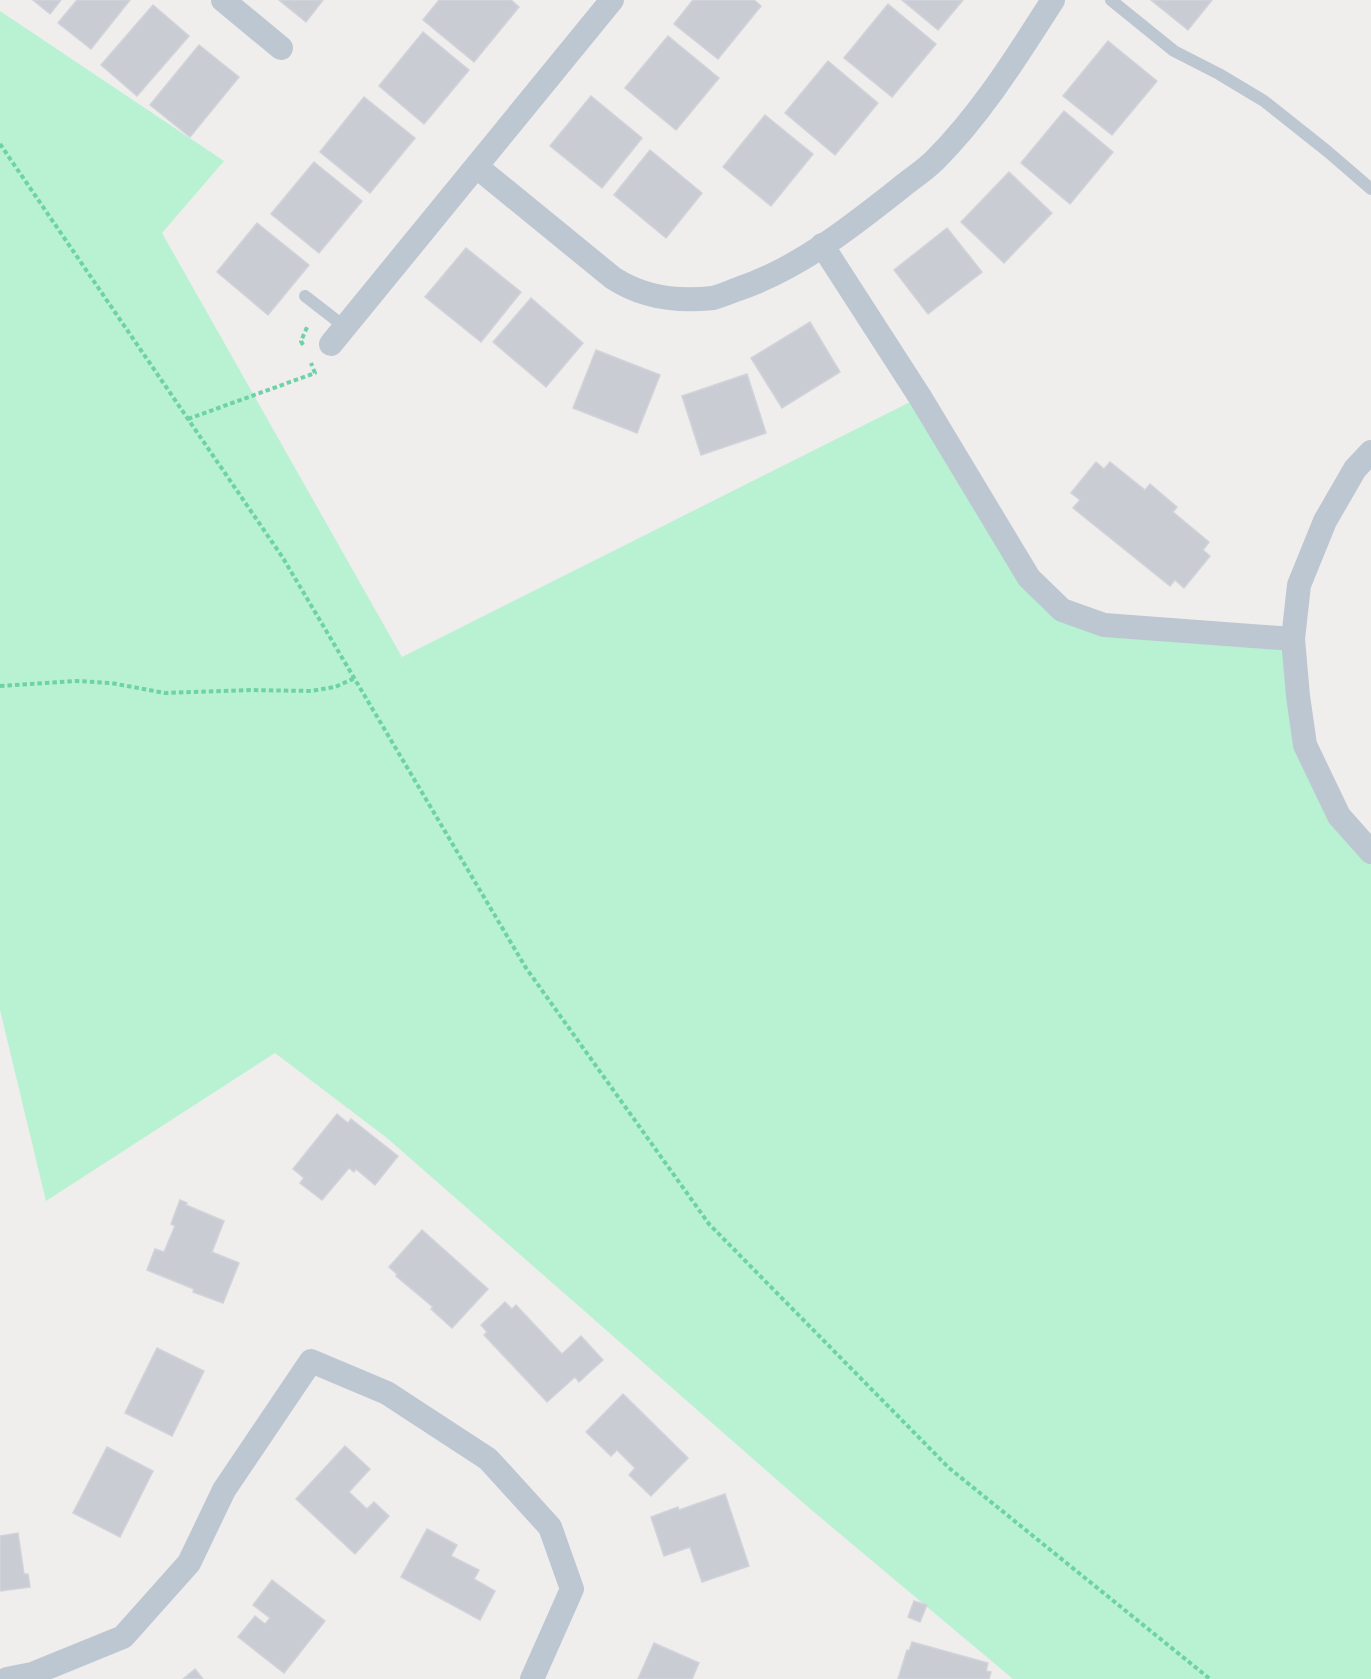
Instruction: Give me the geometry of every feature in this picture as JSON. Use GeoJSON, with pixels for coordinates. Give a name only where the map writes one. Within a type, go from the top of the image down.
{"type":"FeatureCollection","features":[{"type":"Feature","properties":{"kind":"street"},"geometry":{"type":"LineString","coordinates":[[223,0],[281,48]]}},
{"type":"Feature","properties":{"kind":"street"},"geometry":{"type":"LineString","coordinates":[[338,336],[612,0]]}},
{"type":"Feature","properties":{"kind":"street"},"geometry":{"type":"LineString","coordinates":[[477,167],[626,287],[659,297],[715,297],[750,285],[822,245],[860,220],[934,161],[988,99],[1053,0]]}},
{"type":"Feature","properties":{"kind":"street"},"geometry":{"type":"LineString","coordinates":[[822,245],[920,397],[1029,578],[1062,610],[1104,625],[1293,639]]}},
{"type":"Feature","properties":{"kind":"street"},"geometry":{"type":"LineString","coordinates":[[1371,452],[1355,469],[1325,521],[1299,585],[1293,639],[1305,745],[1339,816],[1371,852]]}},
{"type":"Feature","properties":{"kind":"street"},"geometry":{"type":"LineString","coordinates":[[7,1679],[32,1674],[123,1637],[189,1563],[224,1490],[311,1361],[387,1393],[488,1460],[550,1527],[572,1589],[532,1679]]}},
{"type":"Feature","properties":{"kind":"lane"},"geometry":{"type":"LineString","coordinates":[[1111,0],[1174,51],[1220,74],[1264,101],[1371,189]]}},
{"type":"Feature","properties":{"kind":"lane"},"geometry":{"type":"LineString","coordinates":[[305,296],[338,336]]}},
{"type":"Feature","properties":{"kind":"path"},"geometry":{"type":"LineString","coordinates":[[0,144],[283,558],[526,968],[709,1224],[949,1468],[1210,1679]]}},
{"type":"Feature","properties":{"kind":"path"},"geometry":{"type":"LineString","coordinates":[[188,419],[315,373]]}},
{"type":"Feature","properties":{"kind":"path"},"geometry":{"type":"LineString","coordinates":[[0,686],[76,681],[111,683],[165,693],[250,690],[311,691],[335,687],[355,678]]}},
{"type":"Feature","properties":{"kind":"green space"},"geometry":{"type":"Polygon","coordinates":[[[0,11],[224,161],[162,233],[402,657],[920,397],[1062,610],[1293,639],[1305,745],[1371,852],[1371,1679],[1013,1679],[808,1507],[387,1138],[275,1053],[46,1201],[0,1010],[0,11]]]}},
{"type":"Feature","properties":{"kind":"building"},"geometry":{"type":"Polygon","coordinates":[[[33,0],[61,0],[50,14],[33,0]]]}},
{"type":"Feature","properties":{"kind":"building"},"geometry":{"type":"Polygon","coordinates":[[[77,0],[130,0],[91,49],[58,23],[77,0]]]}},
{"type":"Feature","properties":{"kind":"building"},"geometry":{"type":"Polygon","coordinates":[[[279,0],[323,0],[306,22],[279,0]]]}},
{"type":"Feature","properties":{"kind":"building"},"geometry":{"type":"Polygon","coordinates":[[[439,0],[511,0],[519,7],[474,62],[423,20],[439,0]]]}},
{"type":"Feature","properties":{"kind":"building"},"geometry":{"type":"Polygon","coordinates":[[[693,0],[754,0],[761,6],[718,59],[674,24],[693,0]]]}},
{"type":"Feature","properties":{"kind":"building"},"geometry":{"type":"Polygon","coordinates":[[[902,0],[963,0],[938,30],[902,0]]]}},
{"type":"Feature","properties":{"kind":"building"},"geometry":{"type":"Polygon","coordinates":[[[1151,0],[1212,0],[1188,30],[1151,0]]]}},
{"type":"Feature","properties":{"kind":"building"},"geometry":{"type":"Polygon","coordinates":[[[888,4],[936,44],[892,97],[844,58],[888,4]]]}},
{"type":"Feature","properties":{"kind":"building"},"geometry":{"type":"Polygon","coordinates":[[[153,5],[189,36],[137,96],[101,65],[153,5]]]}},
{"type":"Feature","properties":{"kind":"building"},"geometry":{"type":"Polygon","coordinates":[[[423,32],[469,70],[424,124],[379,86],[423,32]]]}},
{"type":"Feature","properties":{"kind":"building"},"geometry":{"type":"Polygon","coordinates":[[[668,36],[719,78],[676,130],[625,88],[668,36]]]}},
{"type":"Feature","properties":{"kind":"building"},"geometry":{"type":"Polygon","coordinates":[[[1108,41],[1157,81],[1112,135],[1063,96],[1108,41]]]}},
{"type":"Feature","properties":{"kind":"building"},"geometry":{"type":"Polygon","coordinates":[[[199,45],[239,77],[190,137],[150,105],[199,45]]]}},
{"type":"Feature","properties":{"kind":"building"},"geometry":{"type":"Polygon","coordinates":[[[828,61],[878,103],[835,155],[785,113],[828,61]]]}},
{"type":"Feature","properties":{"kind":"building"},"geometry":{"type":"Polygon","coordinates":[[[591,96],[642,138],[602,188],[550,146],[591,96]]]}},
{"type":"Feature","properties":{"kind":"building"},"geometry":{"type":"Polygon","coordinates":[[[364,97],[415,138],[370,193],[320,152],[364,97]]]}},
{"type":"Feature","properties":{"kind":"building"},"geometry":{"type":"Polygon","coordinates":[[[1064,111],[1113,152],[1070,204],[1021,163],[1064,111]]]}},
{"type":"Feature","properties":{"kind":"building"},"geometry":{"type":"Polygon","coordinates":[[[765,115],[813,154],[771,206],[723,167],[765,115]]]}},
{"type":"Feature","properties":{"kind":"building"},"geometry":{"type":"Polygon","coordinates":[[[650,150],[702,193],[666,238],[614,195],[650,150]]]}},
{"type":"Feature","properties":{"kind":"building"},"geometry":{"type":"Polygon","coordinates":[[[314,162],[362,201],[319,253],[271,214],[314,162]]]}},
{"type":"Feature","properties":{"kind":"building"},"geometry":{"type":"Polygon","coordinates":[[[1009,172],[1052,213],[1004,263],[961,222],[1009,172]]]}},
{"type":"Feature","properties":{"kind":"building"},"geometry":{"type":"Polygon","coordinates":[[[257,223],[309,265],[268,315],[217,272],[257,223]]]}},
{"type":"Feature","properties":{"kind":"building"},"geometry":{"type":"Polygon","coordinates":[[[947,228],[982,272],[928,314],[894,270],[947,228]]]}},
{"type":"Feature","properties":{"kind":"building"},"geometry":{"type":"Polygon","coordinates":[[[466,248],[521,292],[481,342],[425,297],[466,248]]]}},
{"type":"Feature","properties":{"kind":"building"},"geometry":{"type":"Polygon","coordinates":[[[531,298],[583,343],[546,387],[493,342],[531,298]]]}},
{"type":"Feature","properties":{"kind":"building"},"geometry":{"type":"Polygon","coordinates":[[[810,322],[840,372],[782,408],[751,358],[810,322]]]}},
{"type":"Feature","properties":{"kind":"building"},"geometry":{"type":"Polygon","coordinates":[[[596,350],[660,375],[637,433],[573,408],[596,350]]]}},
{"type":"Feature","properties":{"kind":"building"},"geometry":{"type":"Polygon","coordinates":[[[747,374],[766,433],[701,455],[682,396],[747,374]]]}},
{"type":"Feature","properties":{"kind":"building"},"geometry":{"type":"Polygon","coordinates":[[[1096,462],[1104,469],[1110,462],[1145,490],[1150,484],[1177,507],[1173,512],[1209,542],[1203,550],[1210,556],[1184,588],[1175,580],[1170,586],[1073,508],[1080,500],[1071,493],[1096,462]]]}},
{"type":"Feature","properties":{"kind":"building"},"geometry":{"type":"Polygon","coordinates":[[[337,1114],[348,1123],[351,1119],[398,1156],[375,1185],[356,1169],[354,1172],[349,1168],[322,1200],[300,1183],[304,1178],[293,1169],[337,1114]]]}},
{"type":"Feature","properties":{"kind":"building"},"geometry":{"type":"Polygon","coordinates":[[[180,1200],[187,1203],[186,1205],[224,1221],[212,1252],[239,1263],[223,1303],[193,1292],[194,1289],[147,1270],[155,1249],[164,1252],[175,1226],[171,1224],[180,1200]]]}},
{"type":"Feature","properties":{"kind":"building"},"geometry":{"type":"Polygon","coordinates":[[[422,1230],[488,1289],[452,1328],[431,1309],[433,1307],[396,1276],[397,1274],[389,1267],[422,1230]]]}},
{"type":"Feature","properties":{"kind":"building"},"geometry":{"type":"Polygon","coordinates":[[[505,1302],[512,1309],[516,1305],[562,1354],[581,1336],[603,1360],[579,1382],[575,1377],[547,1402],[484,1335],[487,1332],[481,1325],[505,1302]]]}},
{"type":"Feature","properties":{"kind":"building"},"geometry":{"type":"Polygon","coordinates":[[[157,1348],[204,1371],[172,1436],[125,1413],[157,1348]]]}},
{"type":"Feature","properties":{"kind":"building"},"geometry":{"type":"Polygon","coordinates":[[[623,1394],[688,1458],[651,1496],[629,1475],[635,1468],[617,1450],[611,1456],[586,1432],[623,1394]]]}},
{"type":"Feature","properties":{"kind":"building"},"geometry":{"type":"Polygon","coordinates":[[[345,1446],[370,1469],[349,1492],[367,1509],[374,1502],[389,1516],[355,1554],[296,1499],[345,1446]]]}},
{"type":"Feature","properties":{"kind":"building"},"geometry":{"type":"Polygon","coordinates":[[[107,1447],[153,1471],[120,1537],[73,1513],[107,1447]]]}},
{"type":"Feature","properties":{"kind":"building"},"geometry":{"type":"Polygon","coordinates":[[[725,1494],[749,1566],[702,1582],[690,1547],[664,1556],[651,1517],[725,1494]]]}},
{"type":"Feature","properties":{"kind":"building"},"geometry":{"type":"Polygon","coordinates":[[[427,1529],[457,1545],[451,1556],[479,1570],[474,1579],[495,1591],[480,1620],[401,1577],[427,1529]]]}},
{"type":"Feature","properties":{"kind":"building"},"geometry":{"type":"Polygon","coordinates":[[[18,1533],[24,1574],[28,1574],[30,1587],[0,1591],[0,1536],[18,1533]]]}},
{"type":"Feature","properties":{"kind":"building"},"geometry":{"type":"Polygon","coordinates":[[[272,1580],[325,1621],[284,1673],[238,1637],[255,1616],[265,1624],[270,1618],[253,1605],[272,1580]]]}},
{"type":"Feature","properties":{"kind":"building"},"geometry":{"type":"Polygon","coordinates":[[[914,1601],[927,1605],[920,1622],[908,1617],[914,1601]]]}},
{"type":"Feature","properties":{"kind":"building"},"geometry":{"type":"Polygon","coordinates":[[[912,1642],[988,1663],[986,1671],[991,1672],[989,1679],[898,1679],[907,1650],[909,1651],[912,1642]]]}},
{"type":"Feature","properties":{"kind":"building"},"geometry":{"type":"Polygon","coordinates":[[[654,1643],[699,1663],[692,1679],[638,1679],[654,1643]]]}},
{"type":"Feature","properties":{"kind":"building"},"geometry":{"type":"Polygon","coordinates":[[[195,1669],[203,1679],[183,1679],[195,1669]]]}}]}
